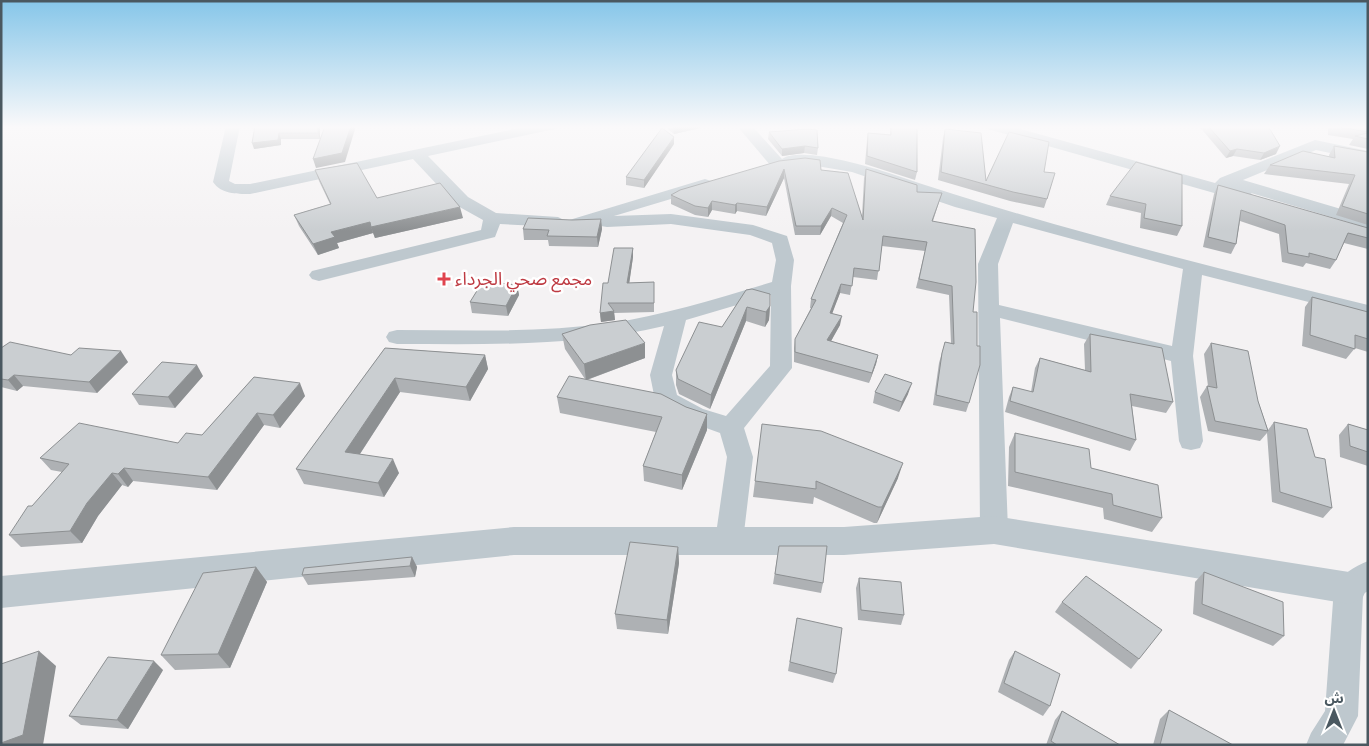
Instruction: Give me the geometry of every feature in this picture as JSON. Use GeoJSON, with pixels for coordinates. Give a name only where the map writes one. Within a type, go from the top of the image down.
{"type":"FeatureCollection","features":[{"type":"Feature","properties":{"kind":"street"},"geometry":{"type":"LineString","coordinates":[[226,161],[221,182],[225,186],[234,189],[250,189],[380,161]]}},
{"type":"Feature","properties":{"kind":"street"},"geometry":{"type":"LineString","coordinates":[[423,161],[462,201],[492,218],[574,223],[671,219],[753,230],[781,240],[785,260],[781,286],[781,368],[730,427]]}},
{"type":"Feature","properties":{"kind":"street"},"geometry":{"type":"LineString","coordinates":[[759,168],[777,162],[793,161]]}},
{"type":"Feature","properties":{"kind":"street"},"geometry":{"type":"LineString","coordinates":[[810,161],[853,167],[1007,216],[1368,311]]}},
{"type":"Feature","properties":{"kind":"street"},"geometry":{"type":"LineString","coordinates":[[1130,161],[1368,223]]}},
{"type":"Feature","properties":{"kind":"street"},"geometry":{"type":"LineString","coordinates":[[1142,161],[1222,184],[1368,232]]}},
{"type":"Feature","properties":{"kind":"street"},"geometry":{"type":"LineString","coordinates":[[1222,184],[1277,161]]}},
{"type":"Feature","properties":{"kind":"street"},"geometry":{"type":"LineString","coordinates":[[574,223],[723,178]]}},
{"type":"Feature","properties":{"kind":"street"},"geometry":{"type":"LineString","coordinates":[[994,530],[988,264],[1007,216]]}},
{"type":"Feature","properties":{"kind":"street"},"geometry":{"type":"LineString","coordinates":[[320,275],[490,233],[492,218]]}},
{"type":"Feature","properties":{"kind":"street"},"geometry":{"type":"LineString","coordinates":[[1191,441],[1182,356],[1193,266]]}},
{"type":"Feature","properties":{"kind":"street"},"geometry":{"type":"LineString","coordinates":[[396,338],[561,336],[610,330],[677,318],[781,286]]}},
{"type":"Feature","properties":{"kind":"street"},"geometry":{"type":"LineString","coordinates":[[988,309],[1182,356]]}},
{"type":"Feature","properties":{"kind":"street"},"geometry":{"type":"LineString","coordinates":[[677,318],[661,375],[667,400],[695,415],[730,427]]}},
{"type":"Feature","properties":{"kind":"street"},"geometry":{"type":"LineString","coordinates":[[729,541],[740,457],[730,427]]}},
{"type":"Feature","properties":{"kind":"street"},"geometry":{"type":"LineString","coordinates":[[1,592],[514,541],[844,541],[994,530],[1358,581],[1341,716],[1323,745]]}},
{"type":"Feature","properties":{"kind":"building"},"geometry":{"type":"Polygon","coordinates":[[[638,161],[657,161],[644,180],[626,177],[638,161]]]}},
{"type":"Feature","properties":{"kind":"building"},"geometry":{"type":"Polygon","coordinates":[[[779,161],[820,161],[821,170],[848,173],[863,220],[866,169],[917,185],[917,192],[942,193],[932,221],[975,229],[976,282],[973,312],[977,312],[977,346],[980,346],[980,365],[969,403],[936,395],[945,342],[954,344],[952,286],[919,279],[927,242],[883,236],[879,271],[854,268],[852,286],[841,284],[830,313],[842,316],[827,340],[878,355],[872,373],[795,352],[795,339],[816,300],[811,299],[847,215],[832,208],[821,226],[796,226],[784,169],[767,207],[712,201],[708,208],[695,206],[671,195],[680,190],[779,161]]]}},
{"type":"Feature","properties":{"kind":"building"},"geometry":{"type":"Polygon","coordinates":[[[882,161],[917,161],[917,172],[882,161]]]}},
{"type":"Feature","properties":{"kind":"building"},"geometry":{"type":"Polygon","coordinates":[[[942,161],[984,161],[986,181],[995,161],[1046,161],[1044,172],[1055,173],[1047,199],[1013,192],[941,172],[942,161]]]}},
{"type":"Feature","properties":{"kind":"building"},"geometry":{"type":"Polygon","coordinates":[[[1280,161],[1368,161],[1368,214],[1342,206],[1355,175],[1270,165],[1280,161]]]}},
{"type":"Feature","properties":{"kind":"building"},"geometry":{"type":"Polygon","coordinates":[[[1136,162],[1182,175],[1182,226],[1144,218],[1146,204],[1110,196],[1136,162]]]}},
{"type":"Feature","properties":{"kind":"building"},"geometry":{"type":"Polygon","coordinates":[[[357,163],[377,198],[440,183],[460,207],[371,227],[370,222],[331,232],[335,237],[313,244],[294,215],[331,204],[315,170],[357,163]]]}},
{"type":"Feature","properties":{"kind":"building"},"geometry":{"type":"Polygon","coordinates":[[[1218,185],[1368,228],[1368,238],[1348,233],[1336,260],[1309,253],[1309,257],[1288,253],[1285,225],[1241,210],[1236,244],[1208,237],[1218,185]]]}},
{"type":"Feature","properties":{"kind":"building"},"geometry":{"type":"Polygon","coordinates":[[[528,218],[601,219],[597,237],[547,236],[549,230],[523,229],[528,218]]]}},
{"type":"Feature","properties":{"kind":"building"},"geometry":{"type":"Polygon","coordinates":[[[614,248],[633,248],[627,283],[654,282],[654,303],[608,303],[614,311],[600,313],[603,283],[608,283],[614,248]]]}},
{"type":"Feature","properties":{"kind":"building"},"geometry":{"type":"Polygon","coordinates":[[[483,281],[517,285],[506,306],[470,302],[483,281]]]}},
{"type":"Feature","properties":{"kind":"building"},"geometry":{"type":"Polygon","coordinates":[[[752,289],[770,294],[770,306],[766,312],[747,307],[711,395],[678,379],[676,370],[699,322],[722,327],[746,290],[752,289]]]}},
{"type":"Feature","properties":{"kind":"building"},"geometry":{"type":"Polygon","coordinates":[[[1312,297],[1368,312],[1368,339],[1355,335],[1355,349],[1310,335],[1312,297]]]}},
{"type":"Feature","properties":{"kind":"building"},"geometry":{"type":"Polygon","coordinates":[[[626,320],[645,343],[584,364],[562,334],[590,325],[626,320]]]}},
{"type":"Feature","properties":{"kind":"building"},"geometry":{"type":"Polygon","coordinates":[[[1090,334],[1162,348],[1173,402],[1130,394],[1136,440],[1010,401],[1013,387],[1033,392],[1040,358],[1091,372],[1090,334]]]}},
{"type":"Feature","properties":{"kind":"building"},"geometry":{"type":"Polygon","coordinates":[[[10,342],[71,355],[79,348],[121,351],[89,382],[14,375],[8,380],[1,379],[1,348],[10,342]]]}},
{"type":"Feature","properties":{"kind":"building"},"geometry":{"type":"Polygon","coordinates":[[[1211,343],[1248,351],[1258,401],[1268,431],[1215,421],[1207,386],[1217,388],[1211,343]]]}},
{"type":"Feature","properties":{"kind":"building"},"geometry":{"type":"Polygon","coordinates":[[[385,348],[485,355],[466,387],[395,378],[345,452],[393,459],[378,483],[296,469],[385,348]]]}},
{"type":"Feature","properties":{"kind":"building"},"geometry":{"type":"Polygon","coordinates":[[[162,362],[197,365],[168,397],[132,394],[162,362]]]}},
{"type":"Feature","properties":{"kind":"building"},"geometry":{"type":"Polygon","coordinates":[[[885,374],[912,383],[902,402],[875,392],[885,374]]]}},
{"type":"Feature","properties":{"kind":"building"},"geometry":{"type":"Polygon","coordinates":[[[569,376],[661,394],[686,407],[707,414],[682,475],[643,466],[662,417],[557,397],[569,376]]]}},
{"type":"Feature","properties":{"kind":"building"},"geometry":{"type":"Polygon","coordinates":[[[254,377],[300,383],[273,415],[257,413],[208,477],[124,468],[118,474],[112,473],[87,503],[70,531],[9,535],[28,506],[32,506],[69,464],[40,458],[79,423],[178,443],[186,433],[202,435],[254,377]]]}},
{"type":"Feature","properties":{"kind":"building"},"geometry":{"type":"Polygon","coordinates":[[[1274,422],[1307,429],[1315,457],[1325,459],[1332,508],[1280,492],[1274,422]]]}},
{"type":"Feature","properties":{"kind":"building"},"geometry":{"type":"Polygon","coordinates":[[[762,424],[821,431],[903,463],[882,507],[816,481],[816,489],[755,481],[762,424]]]}},
{"type":"Feature","properties":{"kind":"building"},"geometry":{"type":"Polygon","coordinates":[[[1348,424],[1368,430],[1368,452],[1350,446],[1348,424]]]}},
{"type":"Feature","properties":{"kind":"building"},"geometry":{"type":"Polygon","coordinates":[[[1015,433],[1089,449],[1091,468],[1158,485],[1162,518],[1113,505],[1112,494],[1015,472],[1015,433]]]}},
{"type":"Feature","properties":{"kind":"building"},"geometry":{"type":"Polygon","coordinates":[[[630,542],[678,547],[667,620],[615,614],[630,542]]]}},
{"type":"Feature","properties":{"kind":"building"},"geometry":{"type":"Polygon","coordinates":[[[779,546],[827,546],[823,583],[775,574],[779,546]]]}},
{"type":"Feature","properties":{"kind":"building"},"geometry":{"type":"Polygon","coordinates":[[[412,557],[410,566],[302,575],[304,568],[412,557]]]}},
{"type":"Feature","properties":{"kind":"building"},"geometry":{"type":"Polygon","coordinates":[[[256,567],[218,654],[161,655],[203,573],[256,567]]]}},
{"type":"Feature","properties":{"kind":"building"},"geometry":{"type":"Polygon","coordinates":[[[1204,572],[1283,602],[1284,636],[1202,604],[1204,572]]]}},
{"type":"Feature","properties":{"kind":"building"},"geometry":{"type":"Polygon","coordinates":[[[1086,576],[1162,630],[1139,659],[1062,602],[1086,576]]]}},
{"type":"Feature","properties":{"kind":"building"},"geometry":{"type":"Polygon","coordinates":[[[859,578],[901,582],[904,615],[861,610],[859,578]]]}},
{"type":"Feature","properties":{"kind":"building"},"geometry":{"type":"Polygon","coordinates":[[[797,618],[842,628],[836,674],[790,662],[797,618]]]}},
{"type":"Feature","properties":{"kind":"building"},"geometry":{"type":"Polygon","coordinates":[[[39,651],[23,735],[1,743],[1,664],[39,651]]]}},
{"type":"Feature","properties":{"kind":"building"},"geometry":{"type":"Polygon","coordinates":[[[1015,651],[1060,674],[1050,706],[1004,683],[1015,651]]]}},
{"type":"Feature","properties":{"kind":"building"},"geometry":{"type":"Polygon","coordinates":[[[108,657],[154,661],[117,720],[69,716],[108,657]]]}},
{"type":"Feature","properties":{"kind":"building"},"geometry":{"type":"Polygon","coordinates":[[[1169,710],[1233,745],[1160,745],[1169,710]]]}},
{"type":"Feature","properties":{"kind":"building"},"geometry":{"type":"Polygon","coordinates":[[[1062,711],[1120,745],[1057,745],[1051,741],[1062,711]]]}},
{"type":"Feature","properties":{"kind":"place","name":"مجمع صحي الجرداء"},"geometry":{"type":"Point","coordinates":[444,279]}}]}
